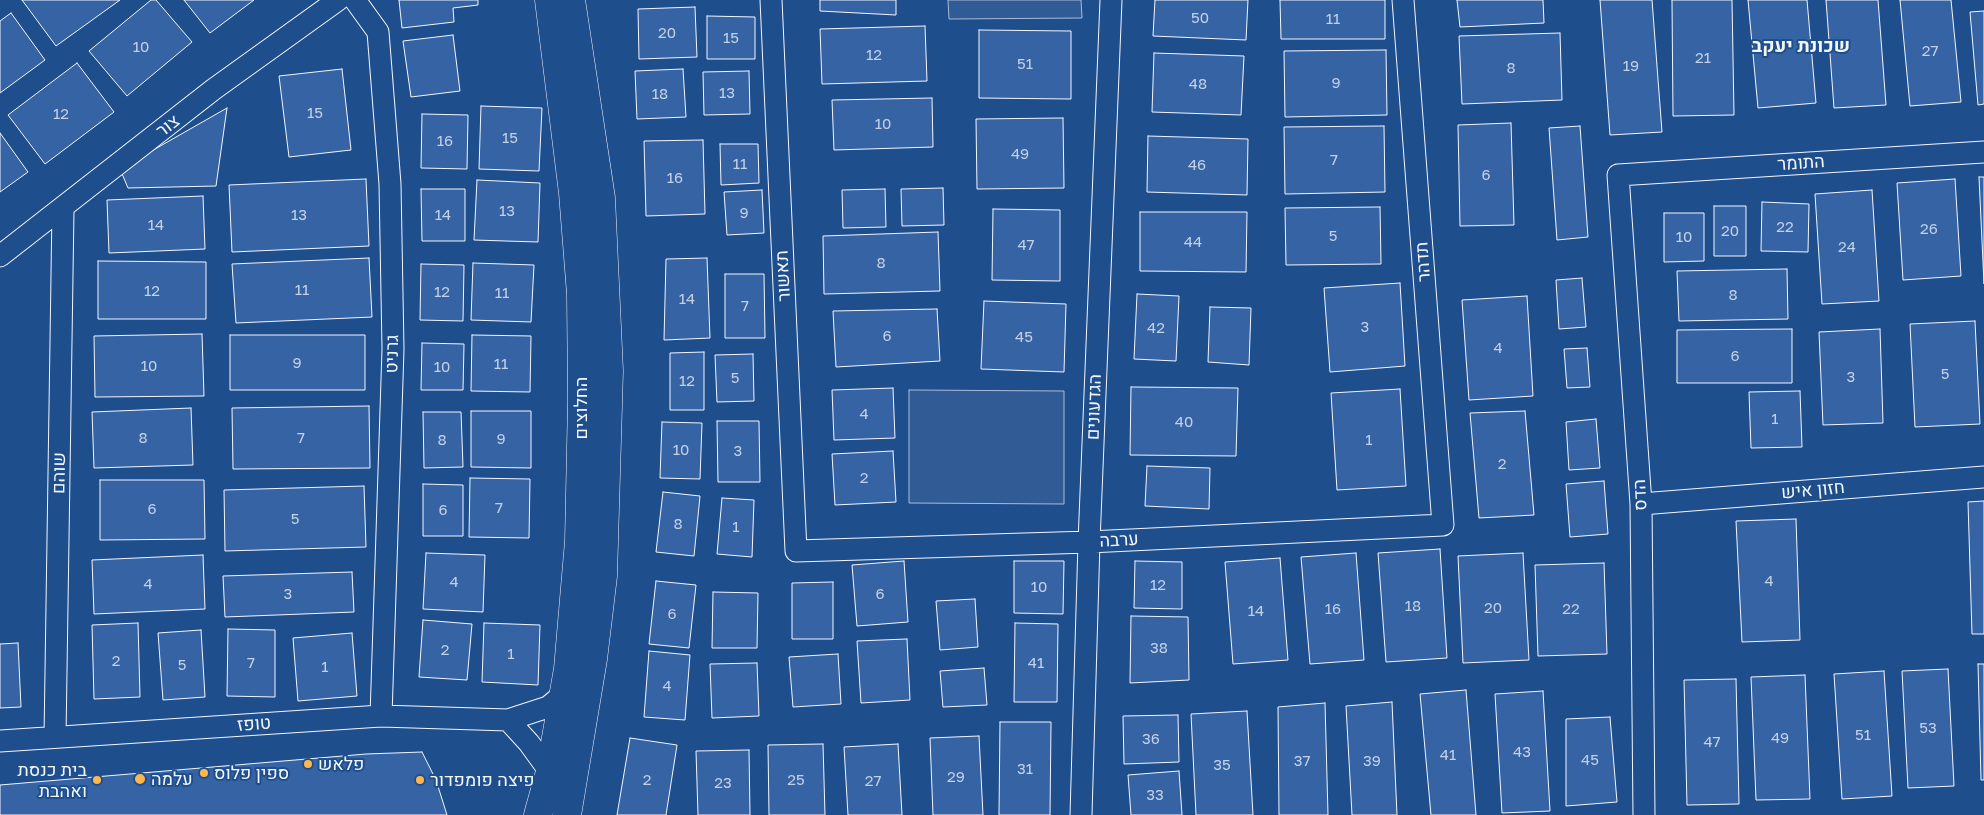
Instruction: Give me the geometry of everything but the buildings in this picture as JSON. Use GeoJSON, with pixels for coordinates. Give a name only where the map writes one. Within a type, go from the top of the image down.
{"type":"FeatureCollection","features":[{"type":"Feature","properties":{"kind":"street","name":"צור"},"geometry":{"type":"LineString","coordinates":[[0,256],[214,89],[338,0]]}},
{"type":"Feature","properties":{"kind":"street","name":"גרניט"},"geometry":{"type":"LineString","coordinates":[[355,0],[378,32],[390,184],[393,349],[381,716]]}},
{"type":"Feature","properties":{"kind":"street","name":"החלוצים"},"geometry":{"type":"LineString","coordinates":[[538,815],[550,772],[565,693],[579,541],[582,401],[581,294],[573,193],[549,0]]}},
{"type":"Feature","properties":{"kind":"street","name":"החלוצים"},"geometry":{"type":"LineString","coordinates":[[566,815],[580,748],[603,576],[610,371],[601,198],[570,0]]}},
{"type":"Feature","properties":{"kind":"street","name":"תאשור"},"geometry":{"type":"LineString","coordinates":[[771,0],[796,551]]}},
{"type":"Feature","properties":{"kind":"street","name":"הגדעונים"},"geometry":{"type":"LineString","coordinates":[[1081,815],[1088,542],[1111,0]]}},
{"type":"Feature","properties":{"kind":"street","name":"תדהר"},"geometry":{"type":"LineString","coordinates":[[1403,0],[1443,525]]}},
{"type":"Feature","properties":{"kind":"street","name":"התומר"},"geometry":{"type":"LineString","coordinates":[[1618,175],[1984,152]]}},
{"type":"Feature","properties":{"kind":"street","name":"הדס"},"geometry":{"type":"LineString","coordinates":[[1618,175],[1641,504],[1644,815]]}},
{"type":"Feature","properties":{"kind":"street","name":"שוהם"},"geometry":{"type":"LineString","coordinates":[[55,737],[62,209]]}},
{"type":"Feature","properties":{"kind":"street","name":"חזון איש"},"geometry":{"type":"LineString","coordinates":[[1641,504],[1984,477]]}},
{"type":"Feature","properties":{"kind":"street","name":"ערבה"},"geometry":{"type":"LineString","coordinates":[[796,551],[1088,542],[1443,525]]}},
{"type":"Feature","properties":{"kind":"street","name":"טופז"},"geometry":{"type":"LineString","coordinates":[[0,741],[381,716],[508,720],[548,707],[565,693]]}},
{"type":"Feature","properties":{"kind":"street"},"geometry":{"type":"LineString","coordinates":[[508,720],[529,743],[550,772]]}},
{"type":"Feature","properties":{"kind":"shaded area"},"geometry":{"type":"Polygon","coordinates":[[[948,0],[1081,0],[1082,18],[949,19],[948,0]]]}},
{"type":"Feature","properties":{"kind":"shaded area"},"geometry":{"type":"Polygon","coordinates":[[[909,390],[1064,391],[1064,504],[909,503],[909,390]]]}},
{"type":"Feature","properties":{"kind":"place","name":"פלאש"},"geometry":{"type":"Point","coordinates":[308,764]}},
{"type":"Feature","properties":{"kind":"place","name":"ספין פלוס"},"geometry":{"type":"Point","coordinates":[204,773]}},
{"type":"Feature","properties":{"kind":"place","name":"עלמה"},"geometry":{"type":"Point","coordinates":[140,779]}},
{"type":"Feature","properties":{"kind":"place","name":"בית כנסת ואהבת"},"geometry":{"type":"Point","coordinates":[97,780]}},
{"type":"Feature","properties":{"kind":"place","name":"פיצה פומפדור"},"geometry":{"type":"Point","coordinates":[420,780]}},
{"type":"Feature","properties":{"kind":"district","name":"שכונת יעקב"},"geometry":{"type":"Point","coordinates":[1801,46]}}]}
